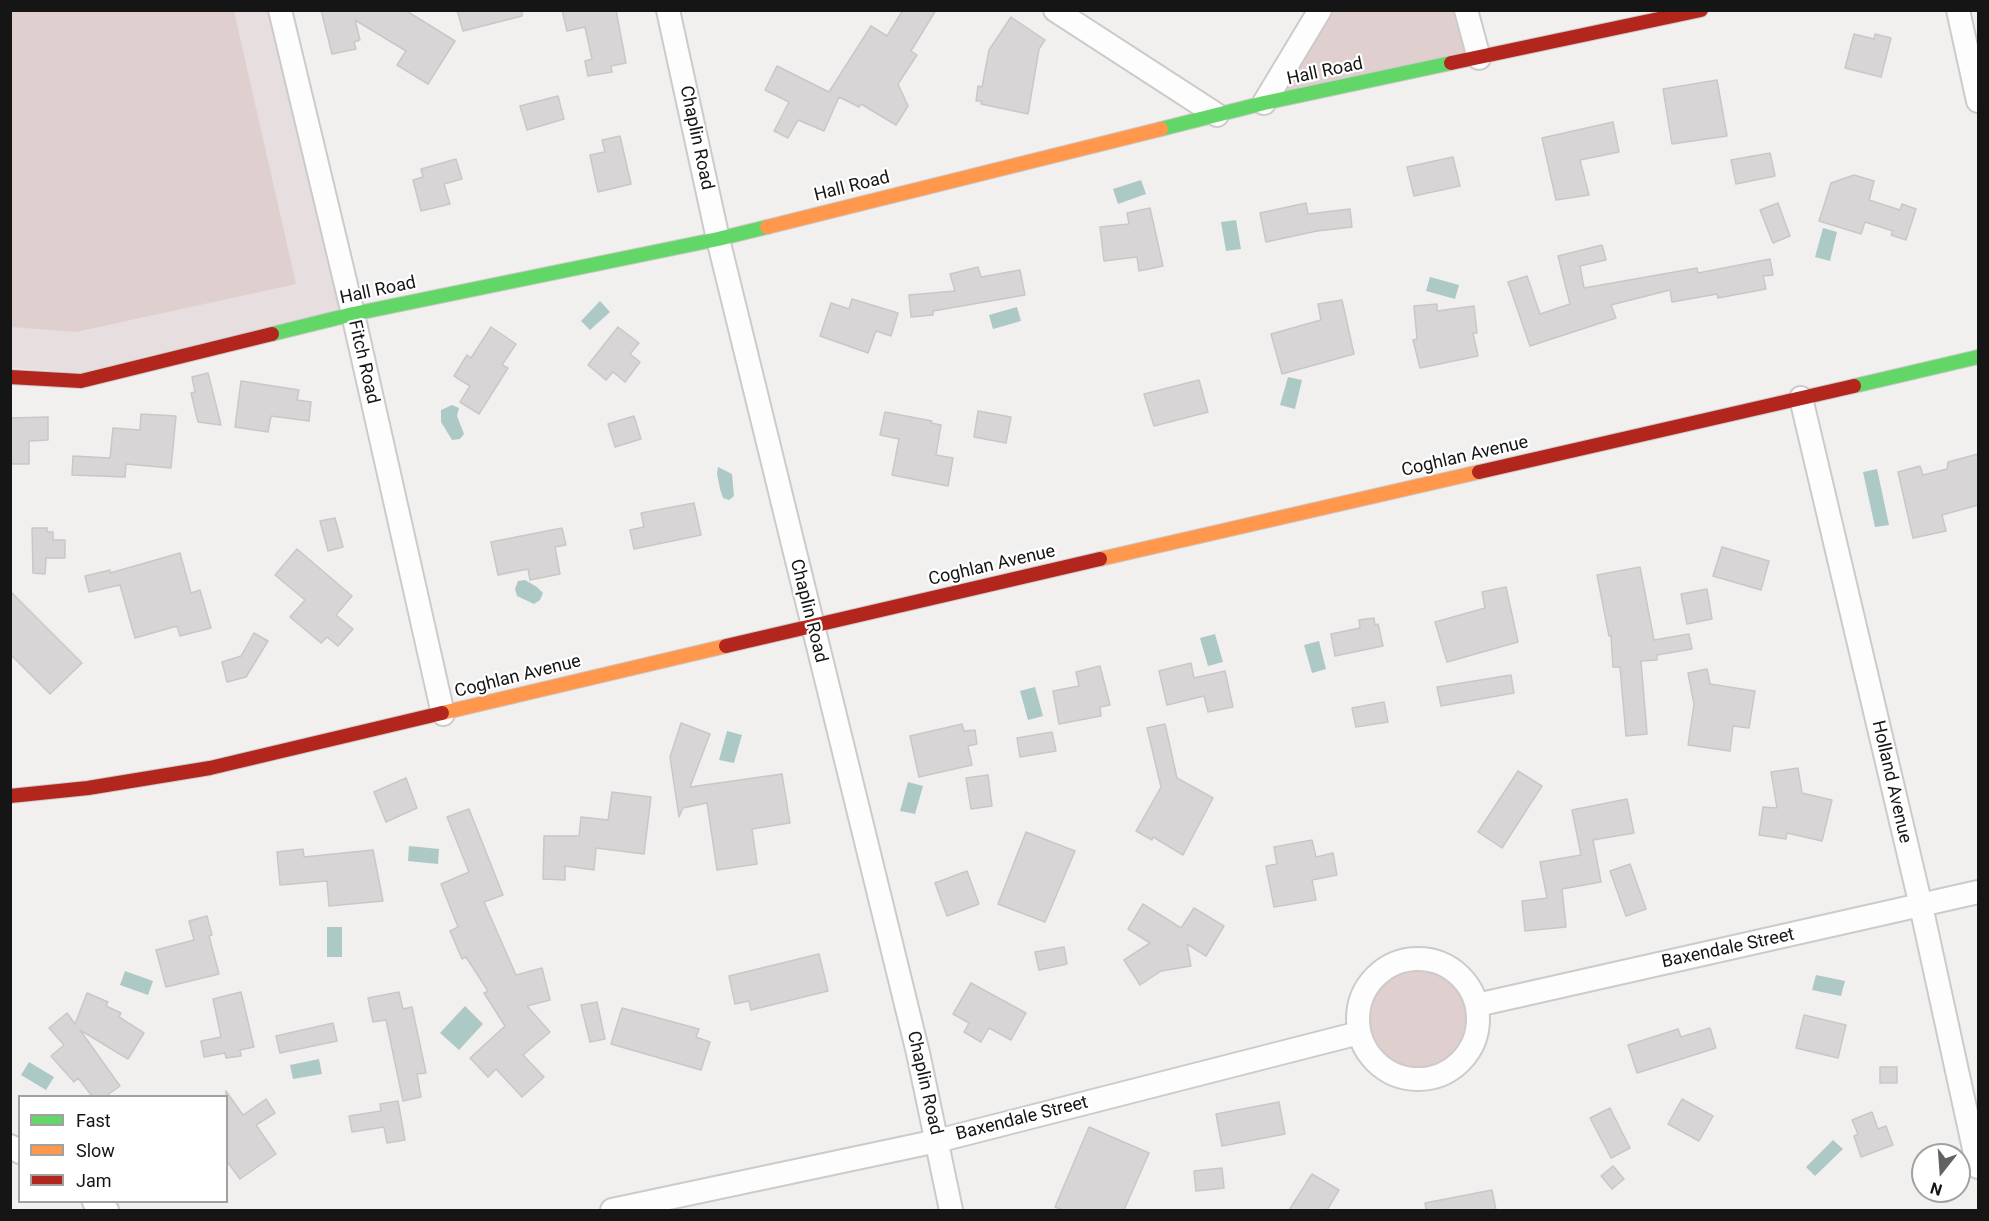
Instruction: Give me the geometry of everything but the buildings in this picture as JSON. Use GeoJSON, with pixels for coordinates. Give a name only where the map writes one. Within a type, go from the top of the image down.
{"type":"FeatureCollection","features":[{"type":"Feature","properties":{"kind":"street","name":"Fitch Road"},"geometry":{"type":"LineString","coordinates":[[280,10],[353,314],[443,714]]}},
{"type":"Feature","properties":{"kind":"street","name":"Chaplin Road"},"geometry":{"type":"LineString","coordinates":[[668,10],[718,239],[811,626],[918,1053],[951,1210]]}},
{"type":"Feature","properties":{"kind":"street"},"geometry":{"type":"LineString","coordinates":[[1055,10],[1217,115]]}},
{"type":"Feature","properties":{"kind":"street"},"geometry":{"type":"LineString","coordinates":[[1264,103],[1320,10]]}},
{"type":"Feature","properties":{"kind":"street"},"geometry":{"type":"LineString","coordinates":[[1466,10],[1479,58]]}},
{"type":"Feature","properties":{"kind":"street","name":"Hall Road"},"geometry":{"type":"LineString","coordinates":[[10,376],[81,381],[353,314],[718,239],[1264,103],[1701,10]]}},
{"type":"Feature","properties":{"kind":"street"},"geometry":{"type":"LineString","coordinates":[[1958,10],[1978,101]]}},
{"type":"Feature","properties":{"kind":"street","name":"Coghlan Avenue"},"geometry":{"type":"LineString","coordinates":[[10,796],[88,788],[210,768],[811,626],[1978,357]]}},
{"type":"Feature","properties":{"kind":"street","name":"Holland Avenue"},"geometry":{"type":"LineString","coordinates":[[1801,398],[1921,906],[1978,1167]]}},
{"type":"Feature","properties":{"kind":"street","name":"Baxendale Street"},"geometry":{"type":"LineString","coordinates":[[1477,1005],[1978,892]]}},
{"type":"Feature","properties":{"kind":"street"},"geometry":{"type":"LineString","coordinates":[[1428,959],[1450,967],[1467,984],[1477,1005],[1478,1028],[1470,1050],[1454,1068],[1433,1077],[1409,1078],[1387,1070],[1369,1054],[1359,1033],[1358,1010],[1366,987],[1382,970],[1404,960],[1428,959]]}},
{"type":"Feature","properties":{"kind":"street","name":"Baxendale Street"},"geometry":{"type":"LineString","coordinates":[[612,1210],[937,1141],[1359,1033]]}},
{"type":"Feature","properties":{"kind":"shaded area"},"geometry":{"type":"Polygon","coordinates":[[[10,11],[271,11],[344,309],[80,373],[11,368],[10,11]]]}},
{"type":"Feature","properties":{"kind":"shaded area"},"geometry":{"type":"Polygon","coordinates":[[[10,11],[234,11],[296,284],[76,332],[11,327],[10,11]]]}},
{"type":"Feature","properties":{"kind":"shaded area"},"geometry":{"type":"Polygon","coordinates":[[[1324,11],[1462,11],[1474,56],[1274,96],[1324,11]]]}},
{"type":"Feature","properties":{"kind":"shaded area"},"geometry":{"type":"Polygon","coordinates":[[[1418,959],[1441,964],[1460,977],[1473,996],[1478,1019],[1473,1042],[1460,1061],[1441,1074],[1418,1079],[1395,1074],[1376,1061],[1363,1042],[1358,1019],[1363,996],[1376,977],[1395,964],[1418,959]]]}},
{"type":"Feature","properties":{"kind":"water"},"geometry":{"type":"Polygon","coordinates":[[[1141,180],[1146,194],[1118,204],[1113,189],[1141,180]]]}},
{"type":"Feature","properties":{"kind":"water"},"geometry":{"type":"Polygon","coordinates":[[[1236,220],[1241,249],[1226,251],[1221,222],[1236,220]]]}},
{"type":"Feature","properties":{"kind":"water"},"geometry":{"type":"Polygon","coordinates":[[[1823,228],[1837,232],[1830,261],[1815,257],[1823,228]]]}},
{"type":"Feature","properties":{"kind":"water"},"geometry":{"type":"Polygon","coordinates":[[[1430,277],[1459,285],[1455,299],[1426,291],[1430,277]]]}},
{"type":"Feature","properties":{"kind":"water"},"geometry":{"type":"Polygon","coordinates":[[[600,301],[610,312],[590,330],[581,321],[600,301]]]}},
{"type":"Feature","properties":{"kind":"water"},"geometry":{"type":"Polygon","coordinates":[[[1017,307],[1021,321],[993,329],[989,315],[1017,307]]]}},
{"type":"Feature","properties":{"kind":"water"},"geometry":{"type":"Polygon","coordinates":[[[1288,377],[1302,380],[1295,409],[1280,405],[1288,377]]]}},
{"type":"Feature","properties":{"kind":"water"},"geometry":{"type":"Polygon","coordinates":[[[452,405],[459,408],[457,416],[464,434],[460,439],[452,440],[441,422],[441,410],[452,405]]]}},
{"type":"Feature","properties":{"kind":"water"},"geometry":{"type":"Polygon","coordinates":[[[718,467],[732,474],[734,496],[729,500],[723,498],[720,489],[718,467]]]}},
{"type":"Feature","properties":{"kind":"water"},"geometry":{"type":"Polygon","coordinates":[[[1877,469],[1889,525],[1875,527],[1863,472],[1877,469]]]}},
{"type":"Feature","properties":{"kind":"water"},"geometry":{"type":"Polygon","coordinates":[[[525,580],[543,593],[540,600],[534,604],[517,596],[515,589],[518,581],[525,580]]]}},
{"type":"Feature","properties":{"kind":"water"},"geometry":{"type":"Polygon","coordinates":[[[1215,634],[1223,662],[1208,666],[1200,638],[1215,634]]]}},
{"type":"Feature","properties":{"kind":"water"},"geometry":{"type":"Polygon","coordinates":[[[1319,641],[1326,669],[1312,673],[1304,645],[1319,641]]]}},
{"type":"Feature","properties":{"kind":"water"},"geometry":{"type":"Polygon","coordinates":[[[1035,687],[1043,716],[1028,720],[1020,691],[1035,687]]]}},
{"type":"Feature","properties":{"kind":"water"},"geometry":{"type":"Polygon","coordinates":[[[727,731],[742,735],[734,763],[719,760],[727,731]]]}},
{"type":"Feature","properties":{"kind":"water"},"geometry":{"type":"Polygon","coordinates":[[[908,782],[923,786],[915,814],[900,811],[908,782]]]}},
{"type":"Feature","properties":{"kind":"water"},"geometry":{"type":"Polygon","coordinates":[[[409,846],[439,849],[438,864],[408,861],[409,846]]]}},
{"type":"Feature","properties":{"kind":"water"},"geometry":{"type":"Polygon","coordinates":[[[327,927],[342,927],[342,957],[327,957],[327,927]]]}},
{"type":"Feature","properties":{"kind":"water"},"geometry":{"type":"Polygon","coordinates":[[[125,971],[153,981],[148,995],[120,985],[125,971]]]}},
{"type":"Feature","properties":{"kind":"water"},"geometry":{"type":"Polygon","coordinates":[[[1816,975],[1845,981],[1841,996],[1812,990],[1816,975]]]}},
{"type":"Feature","properties":{"kind":"water"},"geometry":{"type":"Polygon","coordinates":[[[465,1006],[483,1024],[459,1050],[440,1033],[465,1006]]]}},
{"type":"Feature","properties":{"kind":"water"},"geometry":{"type":"Polygon","coordinates":[[[319,1059],[322,1074],[293,1079],[290,1065],[319,1059]]]}},
{"type":"Feature","properties":{"kind":"water"},"geometry":{"type":"Polygon","coordinates":[[[29,1062],[54,1077],[46,1090],[21,1075],[29,1062]]]}},
{"type":"Feature","properties":{"kind":"water"},"geometry":{"type":"Polygon","coordinates":[[[1833,1140],[1843,1149],[1815,1176],[1806,1167],[1833,1140]]]}},
{"type":"Feature","properties":{"kind":"traffic: fast"},"geometry":{"type":"LineString","coordinates":[[1161,129],[1264,103],[1451,63]]}},
{"type":"Feature","properties":{"kind":"traffic: fast"},"geometry":{"type":"LineString","coordinates":[[272,334],[353,314],[767,227]]}},
{"type":"Feature","properties":{"kind":"traffic: fast"},"geometry":{"type":"LineString","coordinates":[[1854,386],[1978,357]]}},
{"type":"Feature","properties":{"kind":"traffic: slow"},"geometry":{"type":"LineString","coordinates":[[767,227],[1161,129]]}},
{"type":"Feature","properties":{"kind":"traffic: slow"},"geometry":{"type":"LineString","coordinates":[[1100,559],[1479,472]]}},
{"type":"Feature","properties":{"kind":"traffic: slow"},"geometry":{"type":"LineString","coordinates":[[442,713],[726,646]]}},
{"type":"Feature","properties":{"kind":"traffic: jam"},"geometry":{"type":"LineString","coordinates":[[1451,63],[1701,10]]}},
{"type":"Feature","properties":{"kind":"traffic: jam"},"geometry":{"type":"LineString","coordinates":[[10,377],[81,381],[272,334]]}},
{"type":"Feature","properties":{"kind":"traffic: jam"},"geometry":{"type":"LineString","coordinates":[[1479,472],[1854,386]]}},
{"type":"Feature","properties":{"kind":"traffic: jam"},"geometry":{"type":"LineString","coordinates":[[726,646],[1100,559]]}},
{"type":"Feature","properties":{"kind":"traffic: jam"},"geometry":{"type":"LineString","coordinates":[[10,796],[88,788],[210,768],[442,713]]}}]}
